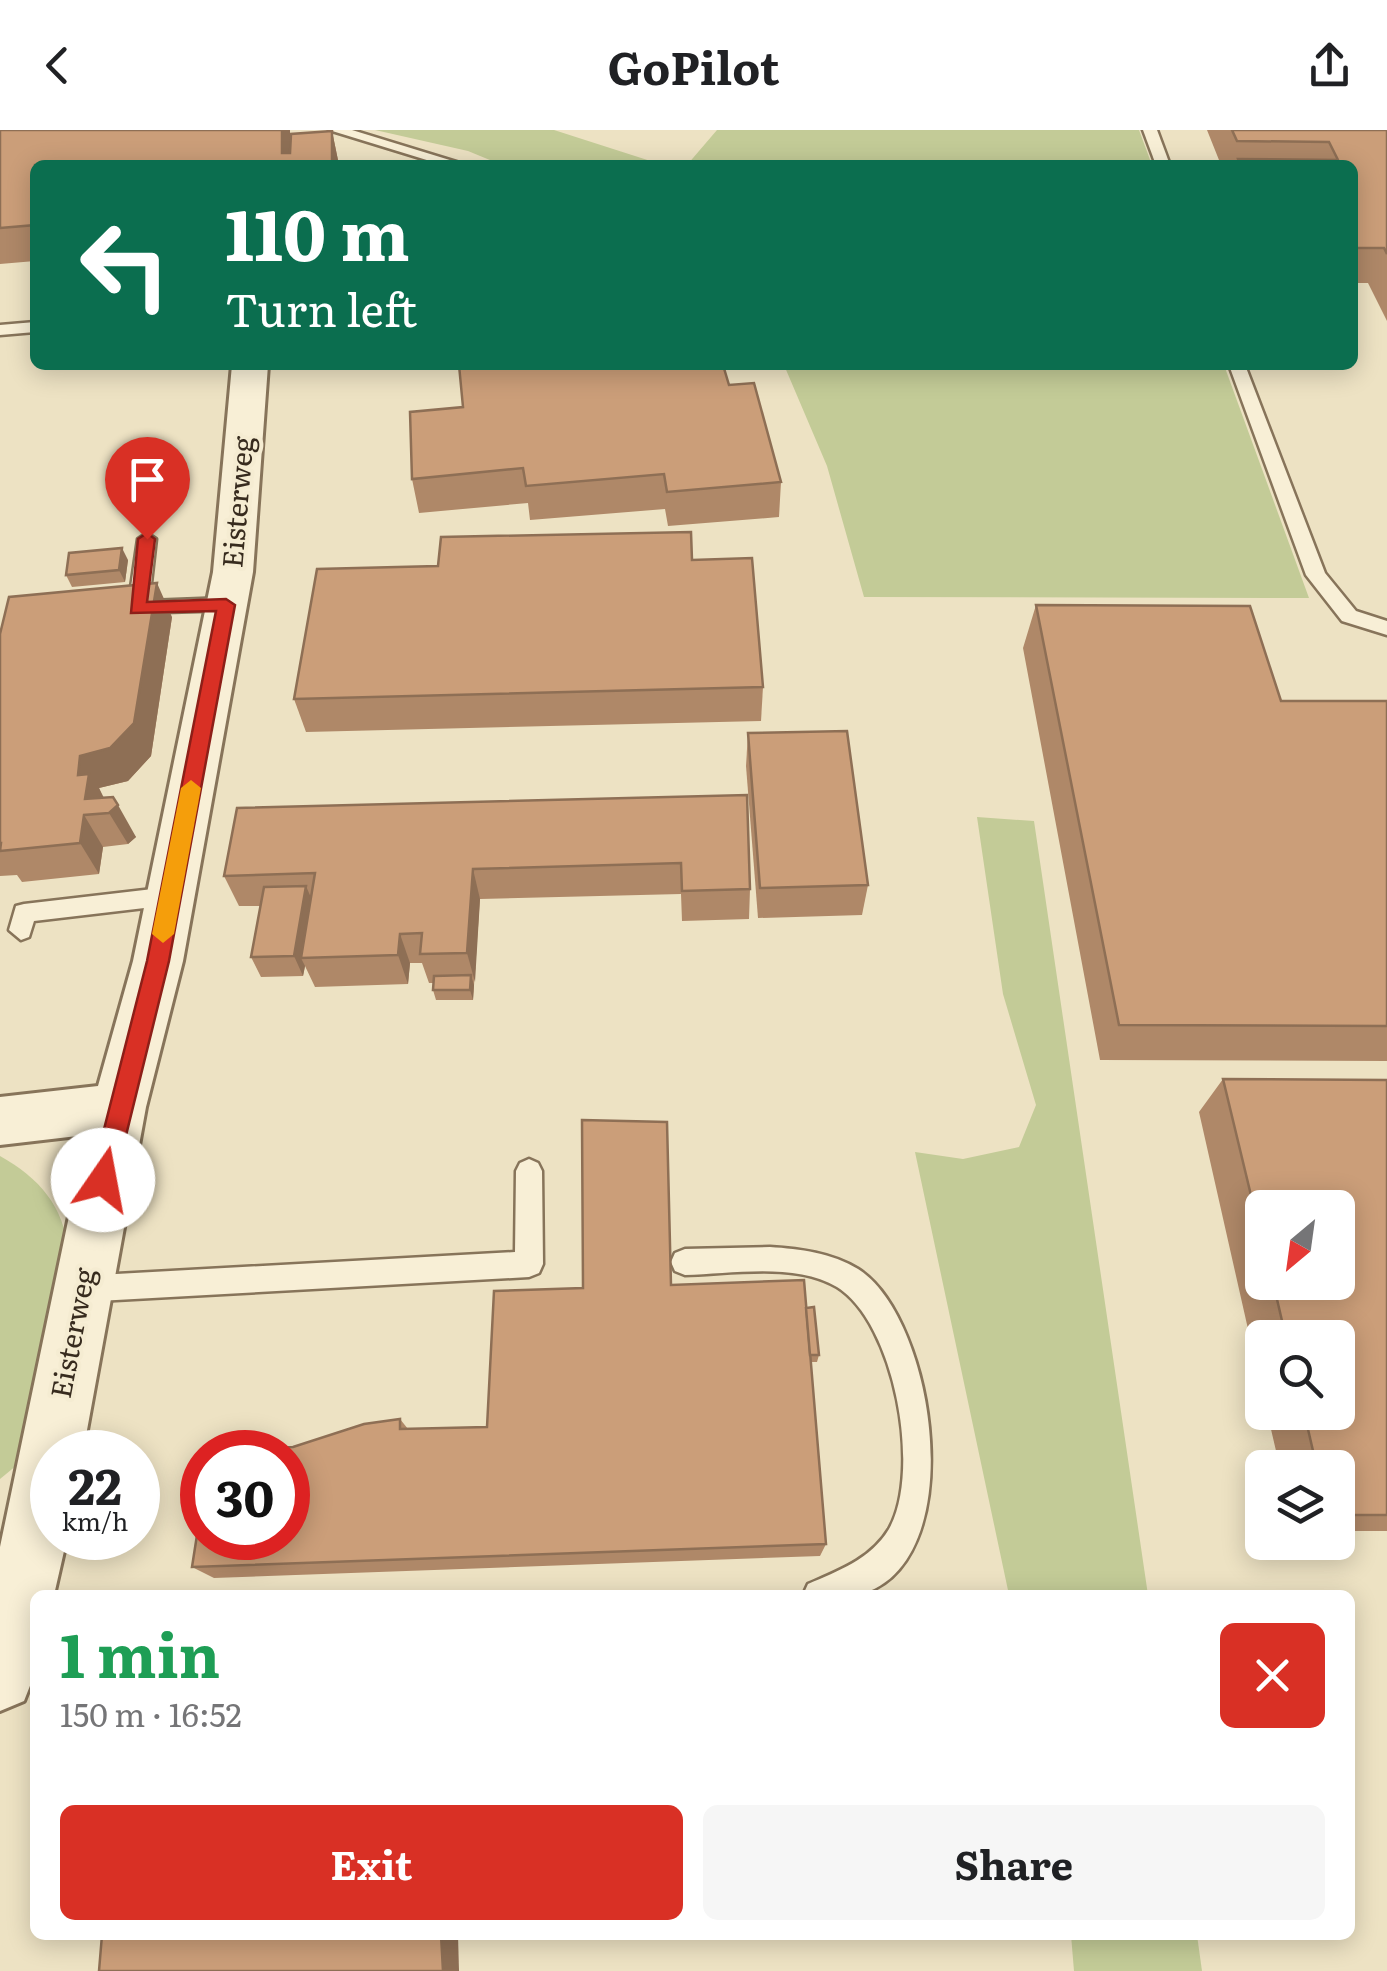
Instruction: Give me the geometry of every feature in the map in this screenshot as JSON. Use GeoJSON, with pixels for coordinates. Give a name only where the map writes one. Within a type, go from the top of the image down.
{"type":"FeatureCollection","features":[{"type":"Feature","properties":{"kind":"street","name":"Eisterweg"},"geometry":{"type":"LineString","coordinates":[[15,1649],[19,1527],[80,1289],[170,896],[226,605],[250,370]]}},
{"type":"Feature","properties":{"kind":"street"},"geometry":{"type":"LineString","coordinates":[[0,1121],[119,1107]]}},
{"type":"Feature","properties":{"kind":"lane"},"geometry":{"type":"LineString","coordinates":[[336,130],[441,160]]}},
{"type":"Feature","properties":{"kind":"lane"},"geometry":{"type":"LineString","coordinates":[[1150,130],[1160,160]]}},
{"type":"Feature","properties":{"kind":"lane"},"geometry":{"type":"LineString","coordinates":[[0,330],[30,327]]}},
{"type":"Feature","properties":{"kind":"lane"},"geometry":{"type":"LineString","coordinates":[[1240,370],[1316,576],[1349,616],[1387,628]]}},
{"type":"Feature","properties":{"kind":"lane"},"geometry":{"type":"LineString","coordinates":[[147,539],[128,609],[226,605]]}},
{"type":"Feature","properties":{"kind":"lane"},"geometry":{"type":"LineString","coordinates":[[15,919],[170,896]]}},
{"type":"Feature","properties":{"kind":"lane"},"geometry":{"type":"LineString","coordinates":[[80,1289],[530,1264],[529,1171]]}},
{"type":"Feature","properties":{"kind":"lane"},"geometry":{"type":"LineString","coordinates":[[685,1262],[816,1262],[853,1282],[886,1318],[905,1370],[918,1469],[906,1528],[867,1578],[833,1590]]}},
{"type":"Feature","properties":{"kind":"green space"},"geometry":{"type":"Polygon","coordinates":[[[375,130],[554,130],[647,160],[490,160],[468,151],[375,130]]]}},
{"type":"Feature","properties":{"kind":"green space"},"geometry":{"type":"Polygon","coordinates":[[[717,130],[1139,130],[1150,160],[691,160],[717,130]]]}},
{"type":"Feature","properties":{"kind":"green space"},"geometry":{"type":"Polygon","coordinates":[[[786,370],[1226,370],[1309,598],[864,597],[827,466],[786,370]]]}},
{"type":"Feature","properties":{"kind":"green space"},"geometry":{"type":"Polygon","coordinates":[[[977,817],[1034,821],[1147,1590],[1008,1590],[915,1152],[963,1159],[1019,1147],[1036,1105],[1003,994],[977,817]]]}},
{"type":"Feature","properties":{"kind":"green space"},"geometry":{"type":"Polygon","coordinates":[[[0,1156],[27,1174],[47,1195],[61,1220],[68,1251],[24,1449],[17,1465],[0,1479],[0,1156]]]}},
{"type":"Feature","properties":{"kind":"green space"},"geometry":{"type":"Polygon","coordinates":[[[1071,1940],[1198,1940],[1202,1971],[1074,1971],[1071,1940]]]}},
{"type":"Feature","properties":{"kind":"building"},"geometry":{"type":"Polygon","coordinates":[[[0,130],[282,130],[282,153],[290,153],[291,134],[332,131],[332,160],[30,160],[30,225],[0,228],[0,130]]]}},
{"type":"Feature","properties":{"kind":"building"},"geometry":{"type":"Polygon","coordinates":[[[1232,130],[1387,130],[1387,254],[1384,248],[1358,248],[1358,160],[1338,160],[1329,142],[1237,141],[1232,130]]]}},
{"type":"Feature","properties":{"kind":"building"},"geometry":{"type":"Polygon","coordinates":[[[459,370],[724,370],[729,385],[754,383],[781,482],[667,492],[664,474],[526,486],[523,468],[412,479],[410,412],[463,407],[459,370]]]}},
{"type":"Feature","properties":{"kind":"building"},"geometry":{"type":"Polygon","coordinates":[[[691,532],[692,560],[752,558],[763,687],[294,699],[317,569],[438,566],[441,537],[691,532]]]}},
{"type":"Feature","properties":{"kind":"building"},"geometry":{"type":"Polygon","coordinates":[[[122,548],[119,570],[66,575],[69,553],[122,548]]]}},
{"type":"Feature","properties":{"kind":"building"},"geometry":{"type":"Polygon","coordinates":[[[157,583],[134,723],[110,748],[80,756],[78,775],[89,774],[85,799],[113,797],[118,805],[109,813],[84,815],[80,843],[0,851],[0,634],[9,597],[157,583]]]}},
{"type":"Feature","properties":{"kind":"building"},"geometry":{"type":"Polygon","coordinates":[[[1036,605],[1250,606],[1281,701],[1387,701],[1387,1026],[1119,1025],[1036,605]]]}},
{"type":"Feature","properties":{"kind":"building"},"geometry":{"type":"Polygon","coordinates":[[[847,731],[868,885],[760,888],[748,733],[847,731]]]}},
{"type":"Feature","properties":{"kind":"building"},"geometry":{"type":"Polygon","coordinates":[[[747,795],[750,889],[682,891],[681,863],[473,869],[467,953],[420,954],[422,933],[400,934],[398,955],[301,958],[315,873],[224,876],[237,808],[747,795]]]}},
{"type":"Feature","properties":{"kind":"building"},"geometry":{"type":"Polygon","coordinates":[[[306,886],[294,956],[251,957],[264,887],[306,886]]]}},
{"type":"Feature","properties":{"kind":"building"},"geometry":{"type":"Polygon","coordinates":[[[471,975],[470,990],[433,990],[434,976],[471,975]]]}},
{"type":"Feature","properties":{"kind":"building"},"geometry":{"type":"Polygon","coordinates":[[[1223,1079],[1387,1080],[1387,1515],[1355,1515],[1355,1450],[1313,1450],[1308,1430],[1355,1430],[1355,1320],[1282,1320],[1277,1300],[1355,1300],[1355,1190],[1250,1190],[1223,1079]]]}},
{"type":"Feature","properties":{"kind":"building"},"geometry":{"type":"Polygon","coordinates":[[[582,1120],[667,1122],[671,1285],[804,1280],[826,1544],[192,1567],[193,1560],[310,1560],[310,1441],[364,1424],[400,1419],[400,1429],[487,1427],[494,1291],[583,1288],[582,1120]]]}},
{"type":"Feature","properties":{"kind":"building"},"geometry":{"type":"Polygon","coordinates":[[[814,1307],[819,1355],[810,1355],[806,1308],[814,1307]]]}},
{"type":"Feature","properties":{"kind":"building"},"geometry":{"type":"Polygon","coordinates":[[[102,1940],[441,1940],[443,1971],[99,1971],[102,1940]]]}},
{"type":"Feature","properties":{"kind":"slow traffic"},"geometry":{"type":"LineString","coordinates":[[163,934],[191,788]]}},
{"type":"Feature","properties":{"kind":"route"},"geometry":{"type":"LineString","coordinates":[[103,1180],[158,961],[226,605],[138,608],[147,539]]}}]}
